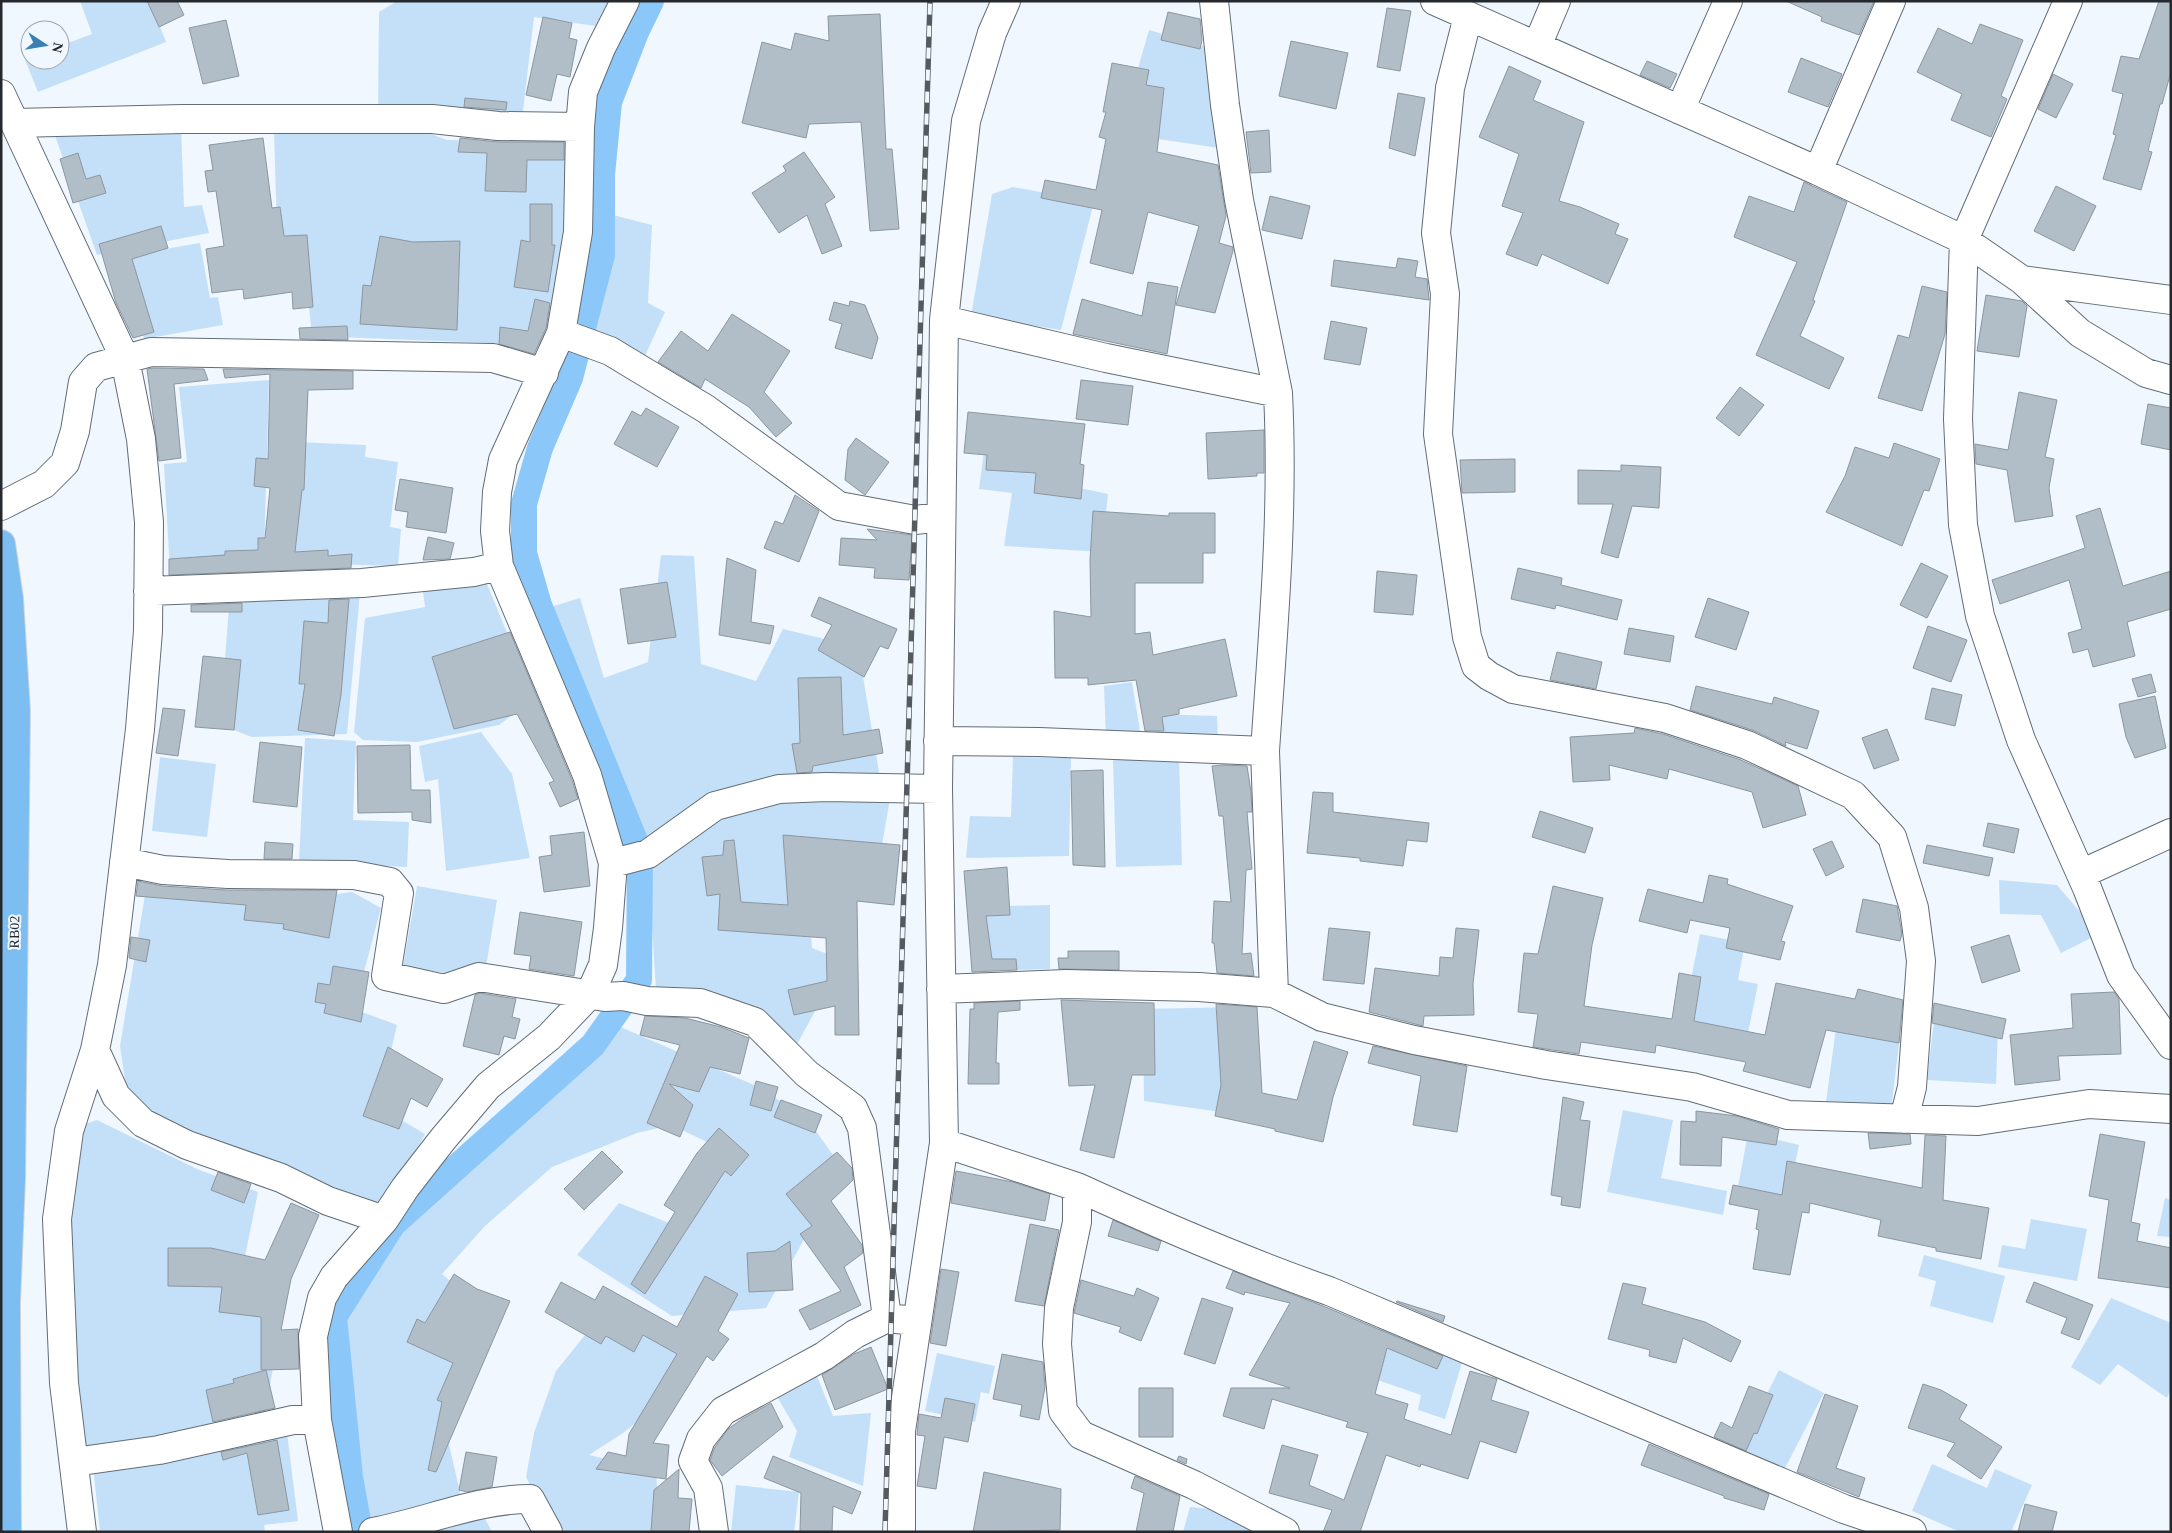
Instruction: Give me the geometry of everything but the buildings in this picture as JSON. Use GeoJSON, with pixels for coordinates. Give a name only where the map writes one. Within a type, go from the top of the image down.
{"type":"FeatureCollection","features":[{"type":"Feature","properties":{"kind":"highway","name":"RB02"},"geometry":{"type":"LineString","coordinates":[[1,544],[9,599],[16,711],[11,1179],[6,1303],[7,1532]]}},
{"type":"Feature","properties":{"kind":"street"},"geometry":{"type":"LineString","coordinates":[[624,1],[601,48],[583,92],[580,127],[578,232],[561,333],[503,460],[496,502],[495,531],[498,566],[588,775],[629,859]]}},
{"type":"Feature","properties":{"kind":"street"},"geometry":{"type":"LineString","coordinates":[[901,1532],[901,1431],[944,1143],[938,741],[944,320],[966,121],[992,34],[1006,1]]}},
{"type":"Feature","properties":{"kind":"street"},"geometry":{"type":"LineString","coordinates":[[1214,1],[1224,105],[1240,200],[1278,393],[1281,442],[1278,563],[1265,751],[1274,993]]}},
{"type":"Feature","properties":{"kind":"street"},"geometry":{"type":"LineString","coordinates":[[1436,1],[1818,171],[1964,240],[2022,280],[2080,333],[2146,373],[2171,380]]}},
{"type":"Feature","properties":{"kind":"street"},"geometry":{"type":"LineString","coordinates":[[1536,46],[1556,1]]}},
{"type":"Feature","properties":{"kind":"street"},"geometry":{"type":"LineString","coordinates":[[1680,110],[1728,1]]}},
{"type":"Feature","properties":{"kind":"street"},"geometry":{"type":"LineString","coordinates":[[1818,171],[1891,1]]}},
{"type":"Feature","properties":{"kind":"street"},"geometry":{"type":"LineString","coordinates":[[2068,1],[1964,240],[1958,419],[1964,534],[1980,616],[2021,740],[2081,874],[2122,975],[2171,1045]]}},
{"type":"Feature","properties":{"kind":"street"},"geometry":{"type":"LineString","coordinates":[[1468,16],[1450,88],[1436,233],[1446,294],[1438,434],[1467,637],[1476,666],[1513,690],[1665,718],[1748,744],[1853,795],[1892,837],[1914,908],[1921,962],[1912,1087],[1904,1119]]}},
{"type":"Feature","properties":{"kind":"street"},"geometry":{"type":"LineString","coordinates":[[1,94],[125,359],[141,440],[149,522],[148,631],[140,729],[112,965],[95,1050],[69,1131],[57,1219],[64,1383],[82,1532]]}},
{"type":"Feature","properties":{"kind":"street"},"geometry":{"type":"LineString","coordinates":[[15,123],[183,119],[432,119],[498,126],[580,127]]}},
{"type":"Feature","properties":{"kind":"street"},"geometry":{"type":"LineString","coordinates":[[2022,280],[2171,300]]}},
{"type":"Feature","properties":{"kind":"street"},"geometry":{"type":"LineString","coordinates":[[944,320],[1106,358],[1278,393]]}},
{"type":"Feature","properties":{"kind":"street"},"geometry":{"type":"LineString","coordinates":[[561,333],[610,351],[706,409],[839,506],[915,520],[941,518]]}},
{"type":"Feature","properties":{"kind":"street"},"geometry":{"type":"LineString","coordinates":[[1,506],[44,484],[65,463],[75,431],[83,382],[96,367],[151,352],[493,358],[544,373]]}},
{"type":"Feature","properties":{"kind":"street"},"geometry":{"type":"LineString","coordinates":[[148,591],[362,583],[474,572],[498,566]]}},
{"type":"Feature","properties":{"kind":"street"},"geometry":{"type":"LineString","coordinates":[[938,741],[1049,742],[1265,751]]}},
{"type":"Feature","properties":{"kind":"street"},"geometry":{"type":"LineString","coordinates":[[338,1532],[317,1420],[313,1336],[322,1298],[334,1277],[384,1220],[405,1188],[442,1139],[488,1086],[549,1037],[590,994],[603,965],[608,928],[629,859],[715,806],[779,789],[826,787],[938,789]]}},
{"type":"Feature","properties":{"kind":"street"},"geometry":{"type":"LineString","coordinates":[[2081,874],[2171,833]]}},
{"type":"Feature","properties":{"kind":"street"},"geometry":{"type":"LineString","coordinates":[[124,862],[163,870],[228,874],[354,875],[390,882],[400,893],[386,976],[444,988],[479,977],[605,997],[700,1003],[755,1022],[807,1074],[853,1108],[862,1128],[888,1318]]}},
{"type":"Feature","properties":{"kind":"street"},"geometry":{"type":"LineString","coordinates":[[941,989],[1066,984],[1199,987],[1274,993],[1322,1017],[1414,1040],[1546,1065],[1692,1087],[1788,1115],[1978,1121],[2089,1104],[2171,1109]]}},
{"type":"Feature","properties":{"kind":"street"},"geometry":{"type":"LineString","coordinates":[[95,1050],[116,1096],[143,1123],[187,1145],[281,1178],[328,1201],[384,1220]]}},
{"type":"Feature","properties":{"kind":"street"},"geometry":{"type":"LineString","coordinates":[[944,1143],[1077,1187],[1248,1262],[1329,1291],[1844,1509],[1912,1532]]}},
{"type":"Feature","properties":{"kind":"street"},"geometry":{"type":"LineString","coordinates":[[1077,1187],[1077,1222],[1059,1308],[1057,1344],[1063,1411],[1082,1435],[1194,1485],[1285,1532]]}},
{"type":"Feature","properties":{"kind":"street"},"geometry":{"type":"LineString","coordinates":[[714,1532],[708,1488],[693,1461],[701,1439],[723,1411],[824,1356],[855,1334],[888,1318],[918,1321]]}},
{"type":"Feature","properties":{"kind":"street"},"geometry":{"type":"LineString","coordinates":[[74,1462],[159,1450],[292,1420],[317,1420]]}},
{"type":"Feature","properties":{"kind":"street"},"geometry":{"type":"LineString","coordinates":[[373,1532],[428,1520],[494,1502],[514,1499],[530,1499],[548,1532]]}},
{"type":"Feature","properties":{"kind":"shaded area"},"geometry":{"type":"Polygon","coordinates":[[[80,1],[150,1],[166,42],[38,92],[29,70],[70,70],[70,42],[92,34],[80,1]]]}},
{"type":"Feature","properties":{"kind":"shaded area"},"geometry":{"type":"Polygon","coordinates":[[[397,1],[610,1],[602,27],[534,17],[522,119],[378,111],[379,12],[397,1]]]}},
{"type":"Feature","properties":{"kind":"shaded area"},"geometry":{"type":"Polygon","coordinates":[[[1149,30],[1213,49],[1226,149],[1151,138],[1130,96],[1149,30]]]}},
{"type":"Feature","properties":{"kind":"shaded area"},"geometry":{"type":"Polygon","coordinates":[[[407,125],[447,140],[573,142],[574,239],[541,345],[312,336],[303,250],[277,229],[274,132],[407,125]]]}},
{"type":"Feature","properties":{"kind":"shaded area"},"geometry":{"type":"Polygon","coordinates":[[[181,127],[184,207],[202,205],[209,233],[97,255],[53,130],[181,127]]]}},
{"type":"Feature","properties":{"kind":"shaded area"},"geometry":{"type":"Polygon","coordinates":[[[1013,187],[1094,202],[1061,330],[971,316],[992,194],[1013,187]]]}},
{"type":"Feature","properties":{"kind":"shaded area"},"geometry":{"type":"Polygon","coordinates":[[[609,214],[652,225],[648,303],[665,312],[644,358],[594,334],[609,256],[609,214]]]}},
{"type":"Feature","properties":{"kind":"shaded area"},"geometry":{"type":"Polygon","coordinates":[[[200,243],[210,298],[218,297],[223,325],[144,339],[130,255],[200,243]]]}},
{"type":"Feature","properties":{"kind":"shaded area"},"geometry":{"type":"Polygon","coordinates":[[[269,380],[264,557],[171,565],[164,464],[187,462],[179,387],[269,380]]]}},
{"type":"Feature","properties":{"kind":"shaded area"},"geometry":{"type":"Polygon","coordinates":[[[988,422],[1047,481],[1108,494],[1102,552],[1004,546],[1012,493],[979,489],[988,422]]]}},
{"type":"Feature","properties":{"kind":"shaded area"},"geometry":{"type":"Polygon","coordinates":[[[297,442],[366,445],[365,457],[398,462],[390,527],[401,529],[398,566],[289,563],[297,442]]]}},
{"type":"Feature","properties":{"kind":"shaded area"},"geometry":{"type":"Polygon","coordinates":[[[661,555],[694,556],[701,664],[756,681],[783,629],[858,647],[880,778],[827,777],[642,848],[544,609],[580,598],[604,678],[648,662],[661,555]]]}},
{"type":"Feature","properties":{"kind":"shaded area"},"geometry":{"type":"Polygon","coordinates":[[[485,579],[534,699],[499,725],[417,742],[363,740],[354,732],[365,618],[425,607],[422,584],[485,579]]]}},
{"type":"Feature","properties":{"kind":"shaded area"},"geometry":{"type":"Polygon","coordinates":[[[230,593],[360,593],[347,734],[252,737],[220,725],[230,593]]]}},
{"type":"Feature","properties":{"kind":"shaded area"},"geometry":{"type":"Polygon","coordinates":[[[1132,682],[1141,737],[1106,738],[1104,686],[1132,682]]]}},
{"type":"Feature","properties":{"kind":"shaded area"},"geometry":{"type":"Polygon","coordinates":[[[1153,714],[1217,716],[1218,739],[1157,740],[1153,714]]]}},
{"type":"Feature","properties":{"kind":"shaded area"},"geometry":{"type":"Polygon","coordinates":[[[481,732],[512,774],[530,858],[446,871],[438,779],[425,782],[419,746],[481,732]]]}},
{"type":"Feature","properties":{"kind":"shaded area"},"geometry":{"type":"Polygon","coordinates":[[[305,738],[356,741],[353,820],[409,822],[407,867],[299,862],[305,738]]]}},
{"type":"Feature","properties":{"kind":"shaded area"},"geometry":{"type":"Polygon","coordinates":[[[1179,756],[1182,865],[1116,867],[1113,758],[1179,756]]]}},
{"type":"Feature","properties":{"kind":"shaded area"},"geometry":{"type":"Polygon","coordinates":[[[160,757],[216,764],[207,837],[152,831],[160,757]]]}},
{"type":"Feature","properties":{"kind":"shaded area"},"geometry":{"type":"Polygon","coordinates":[[[1013,757],[1071,758],[1069,856],[966,858],[970,816],[1011,817],[1013,757]]]}},
{"type":"Feature","properties":{"kind":"shaded area"},"geometry":{"type":"Polygon","coordinates":[[[777,794],[890,799],[881,850],[808,890],[812,948],[843,960],[796,1046],[656,990],[648,860],[710,819],[777,794]]]}},
{"type":"Feature","properties":{"kind":"shaded area"},"geometry":{"type":"Polygon","coordinates":[[[1999,880],[2057,885],[2099,934],[2061,953],[2041,915],[2000,914],[1999,880]]]}},
{"type":"Feature","properties":{"kind":"shaded area"},"geometry":{"type":"Polygon","coordinates":[[[417,886],[497,900],[485,973],[458,968],[457,975],[403,966],[417,886]]]}},
{"type":"Feature","properties":{"kind":"shaded area"},"geometry":{"type":"Polygon","coordinates":[[[146,889],[313,897],[352,892],[381,908],[354,1009],[397,1025],[378,1106],[425,1134],[384,1212],[358,1206],[157,1118],[127,1094],[120,1046],[146,889]]]}},
{"type":"Feature","properties":{"kind":"shaded area"},"geometry":{"type":"Polygon","coordinates":[[[975,890],[1008,906],[1050,905],[1050,969],[980,971],[975,890]]]}},
{"type":"Feature","properties":{"kind":"shaded area"},"geometry":{"type":"Polygon","coordinates":[[[1700,934],[1745,943],[1738,980],[1758,984],[1748,1033],[1683,1020],[1700,934]]]}},
{"type":"Feature","properties":{"kind":"shaded area"},"geometry":{"type":"Polygon","coordinates":[[[1236,1007],[1228,1113],[1144,1101],[1143,1009],[1236,1007]]]}},
{"type":"Feature","properties":{"kind":"shaded area"},"geometry":{"type":"Polygon","coordinates":[[[1935,1012],[1998,1027],[1996,1084],[1927,1080],[1935,1012]]]}},
{"type":"Feature","properties":{"kind":"shaded area"},"geometry":{"type":"Polygon","coordinates":[[[616,1025],[761,1088],[808,1120],[843,1169],[766,1308],[672,1316],[577,1255],[619,1203],[669,1223],[720,1148],[671,1125],[637,1133],[552,1167],[485,1226],[442,1274],[485,1310],[448,1440],[462,1501],[365,1525],[354,1478],[340,1315],[394,1230],[593,1050],[616,1025]]]}},
{"type":"Feature","properties":{"kind":"shaded area"},"geometry":{"type":"Polygon","coordinates":[[[1836,1028],[1900,1036],[1891,1110],[1826,1102],[1836,1028]]]}},
{"type":"Feature","properties":{"kind":"shaded area"},"geometry":{"type":"Polygon","coordinates":[[[1623,1110],[1673,1120],[1661,1178],[1727,1191],[1723,1215],[1607,1192],[1623,1110]]]}},
{"type":"Feature","properties":{"kind":"shaded area"},"geometry":{"type":"Polygon","coordinates":[[[97,1120],[197,1169],[258,1192],[235,1306],[272,1313],[274,1362],[265,1415],[161,1443],[82,1448],[63,1220],[82,1125],[97,1120]]]}},
{"type":"Feature","properties":{"kind":"shaded area"},"geometry":{"type":"Polygon","coordinates":[[[1748,1133],[1799,1145],[1787,1202],[1737,1192],[1748,1133]]]}},
{"type":"Feature","properties":{"kind":"shaded area"},"geometry":{"type":"Polygon","coordinates":[[[2165,1198],[2171,1200],[2171,1237],[2157,1236],[2165,1198]]]}},
{"type":"Feature","properties":{"kind":"shaded area"},"geometry":{"type":"Polygon","coordinates":[[[2031,1219],[2087,1229],[2077,1281],[1998,1267],[2002,1245],[2025,1249],[2031,1219]]]}},
{"type":"Feature","properties":{"kind":"shaded area"},"geometry":{"type":"Polygon","coordinates":[[[1924,1255],[2005,1276],[1993,1323],[1930,1306],[1936,1281],[1918,1276],[1924,1255]]]}},
{"type":"Feature","properties":{"kind":"shaded area"},"geometry":{"type":"Polygon","coordinates":[[[2111,1298],[2171,1323],[2171,1389],[2167,1398],[2118,1364],[2100,1385],[2071,1367],[2111,1298]]]}},
{"type":"Feature","properties":{"kind":"shaded area"},"geometry":{"type":"Polygon","coordinates":[[[602,1314],[665,1340],[684,1365],[656,1407],[623,1433],[589,1455],[656,1471],[660,1532],[554,1532],[526,1477],[534,1433],[556,1371],[602,1314]]]}},
{"type":"Feature","properties":{"kind":"shaded area"},"geometry":{"type":"Polygon","coordinates":[[[1382,1317],[1464,1356],[1445,1419],[1418,1410],[1421,1395],[1366,1376],[1382,1317]]]}},
{"type":"Feature","properties":{"kind":"shaded area"},"geometry":{"type":"Polygon","coordinates":[[[937,1353],[995,1366],[989,1394],[981,1392],[975,1422],[925,1411],[937,1353]]]}},
{"type":"Feature","properties":{"kind":"shaded area"},"geometry":{"type":"Polygon","coordinates":[[[1779,1370],[1824,1393],[1783,1472],[1739,1449],[1779,1370]]]}},
{"type":"Feature","properties":{"kind":"shaded area"},"geometry":{"type":"Polygon","coordinates":[[[817,1376],[833,1416],[871,1413],[863,1486],[789,1457],[797,1431],[775,1393],[817,1376]]]}},
{"type":"Feature","properties":{"kind":"shaded area"},"geometry":{"type":"Polygon","coordinates":[[[287,1433],[298,1521],[264,1525],[265,1532],[100,1532],[93,1466],[287,1433]]]}},
{"type":"Feature","properties":{"kind":"shaded area"},"geometry":{"type":"Polygon","coordinates":[[[1932,1464],[1987,1488],[1995,1469],[2032,1485],[2011,1532],[1960,1532],[1912,1511],[1932,1464]]]}},
{"type":"Feature","properties":{"kind":"shaded area"},"geometry":{"type":"Polygon","coordinates":[[[736,1485],[799,1492],[794,1532],[731,1532],[736,1485]]]}},
{"type":"Feature","properties":{"kind":"shaded area"},"geometry":{"type":"Polygon","coordinates":[[[1190,1507],[1213,1509],[1254,1532],[1183,1532],[1190,1507]]]}},
{"type":"Feature","properties":{"kind":"shaded area"},"geometry":{"type":"Polygon","coordinates":[[[483,1515],[492,1532],[418,1532],[483,1515]]]}},
{"type":"Feature","properties":{"kind":"waterway"},"geometry":{"type":"LineString","coordinates":[[360,1532],[350,1477],[334,1317],[393,1224],[593,1045],[639,980],[640,853],[539,605],[524,553],[524,504],[540,448],[570,378],[602,255],[602,175],[609,102],[636,32],[651,1]]}},
{"type":"Feature","properties":{"kind":"railway"},"geometry":{"type":"LineString","coordinates":[[885,1532],[930,1]]}}]}
